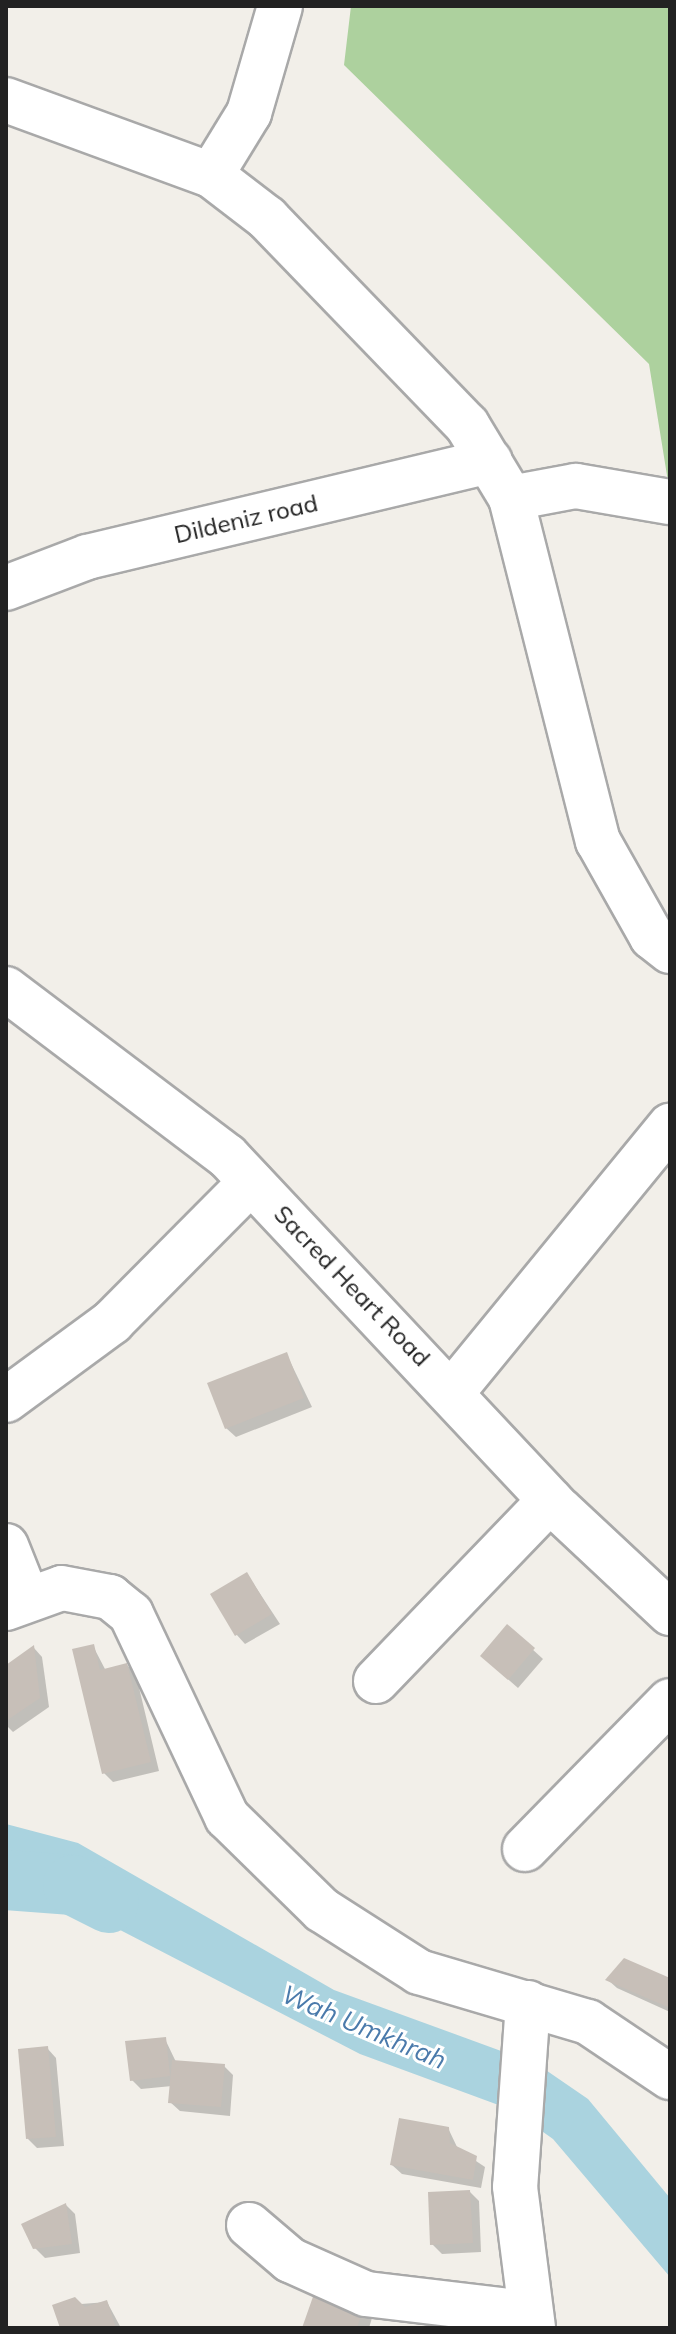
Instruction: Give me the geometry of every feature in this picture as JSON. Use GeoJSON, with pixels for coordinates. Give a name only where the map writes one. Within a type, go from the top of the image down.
{"type":"FeatureCollection","features":[{"type":"Feature","properties":{"kind":"street"},"geometry":{"type":"LineString","coordinates":[[211,175],[249,113],[280,6]]}},
{"type":"Feature","properties":{"kind":"street"},"geometry":{"type":"LineString","coordinates":[[6,100],[211,175],[267,218],[436,389],[501,479],[598,841],[652,937],[670,951]]}},
{"type":"Feature","properties":{"kind":"street","name":"Dildeniz road"},"geometry":{"type":"LineString","coordinates":[[6,588],[87,557],[501,479],[576,486],[670,502]]}},
{"type":"Feature","properties":{"kind":"street","name":"Sacred Heart Road"},"geometry":{"type":"LineString","coordinates":[[6,989],[173,1110],[251,1182],[453,1391],[550,1500],[670,1613]]}},
{"type":"Feature","properties":{"kind":"street"},"geometry":{"type":"LineString","coordinates":[[453,1391],[670,1126]]}},
{"type":"Feature","properties":{"kind":"street"},"geometry":{"type":"LineString","coordinates":[[6,1400],[112,1322],[251,1182]]}},
{"type":"Feature","properties":{"kind":"street"},"geometry":{"type":"LineString","coordinates":[[376,1681],[550,1500]]}},
{"type":"Feature","properties":{"kind":"street"},"geometry":{"type":"LineString","coordinates":[[6,1546],[16,1602],[84,1590],[131,1614],[227,1817],[322,1910],[419,1972],[466,1992],[528,2003],[588,2022],[670,2077]]}},
{"type":"Feature","properties":{"kind":"street"},"geometry":{"type":"LineString","coordinates":[[525,1849],[670,1701]]}},
{"type":"Feature","properties":{"kind":"street"},"geometry":{"type":"LineString","coordinates":[[249,2225],[290,2260],[353,2290],[529,2320],[518,2120],[528,2003]]}},
{"type":"Feature","properties":{"kind":"green space"},"geometry":{"type":"Polygon","coordinates":[[[351,6],[670,6],[670,494],[649,364],[344,65],[351,6]]]}},
{"type":"Feature","properties":{"kind":"water"},"geometry":{"type":"Polygon","coordinates":[[[6,1824],[78,1843],[334,1990],[537,2064],[588,2099],[670,2198],[670,2277],[553,2139],[512,2110],[360,2054],[6,1871],[6,1824]]]}},
{"type":"Feature","properties":{"kind":"building"},"geometry":{"type":"Polygon","coordinates":[[[287,1352],[304,1398],[225,1429],[207,1383],[287,1352]]]}},
{"type":"Feature","properties":{"kind":"building"},"geometry":{"type":"Polygon","coordinates":[[[247,1572],[272,1614],[235,1636],[210,1594],[247,1572]]]}},
{"type":"Feature","properties":{"kind":"building"},"geometry":{"type":"Polygon","coordinates":[[[507,1624],[535,1648],[508,1680],[480,1656],[507,1624]]]}},
{"type":"Feature","properties":{"kind":"building"},"geometry":{"type":"Polygon","coordinates":[[[94,1644],[100,1670],[127,1663],[151,1762],[102,1774],[72,1649],[94,1644]]]}},
{"type":"Feature","properties":{"kind":"building"},"geometry":{"type":"Polygon","coordinates":[[[34,1645],[40,1698],[6,1721],[6,1665],[34,1645]]]}},
{"type":"Feature","properties":{"kind":"building"},"geometry":{"type":"Polygon","coordinates":[[[624,1958],[670,1978],[670,2008],[605,1980],[624,1958]]]}},
{"type":"Feature","properties":{"kind":"building"},"geometry":{"type":"Polygon","coordinates":[[[166,2037],[170,2076],[130,2081],[125,2041],[166,2037]]]}},
{"type":"Feature","properties":{"kind":"building"},"geometry":{"type":"Polygon","coordinates":[[[48,2046],[56,2137],[26,2139],[18,2049],[48,2046]]]}},
{"type":"Feature","properties":{"kind":"building"},"geometry":{"type":"Polygon","coordinates":[[[172,2060],[225,2064],[221,2107],[168,2103],[172,2060]]]}},
{"type":"Feature","properties":{"kind":"building"},"geometry":{"type":"Polygon","coordinates":[[[399,2118],[449,2127],[450,2143],[477,2156],[473,2180],[390,2165],[399,2118]]]}},
{"type":"Feature","properties":{"kind":"building"},"geometry":{"type":"Polygon","coordinates":[[[470,2190],[473,2243],[430,2245],[428,2192],[470,2190]]]}},
{"type":"Feature","properties":{"kind":"building"},"geometry":{"type":"Polygon","coordinates":[[[66,2203],[72,2244],[33,2249],[21,2224],[66,2203]]]}},
{"type":"Feature","properties":{"kind":"building"},"geometry":{"type":"Polygon","coordinates":[[[315,2291],[364,2307],[357,2328],[302,2328],[315,2291]]]}},
{"type":"Feature","properties":{"kind":"building"},"geometry":{"type":"Polygon","coordinates":[[[75,2297],[85,2307],[107,2300],[116,2328],[60,2328],[52,2305],[75,2297]]]}},
{"type":"Feature","properties":{"kind":"waterway","name":"Wah Umkhrah"},"geometry":{"type":"LineString","coordinates":[[6,1880],[73,1885],[109,1903]]}}]}
